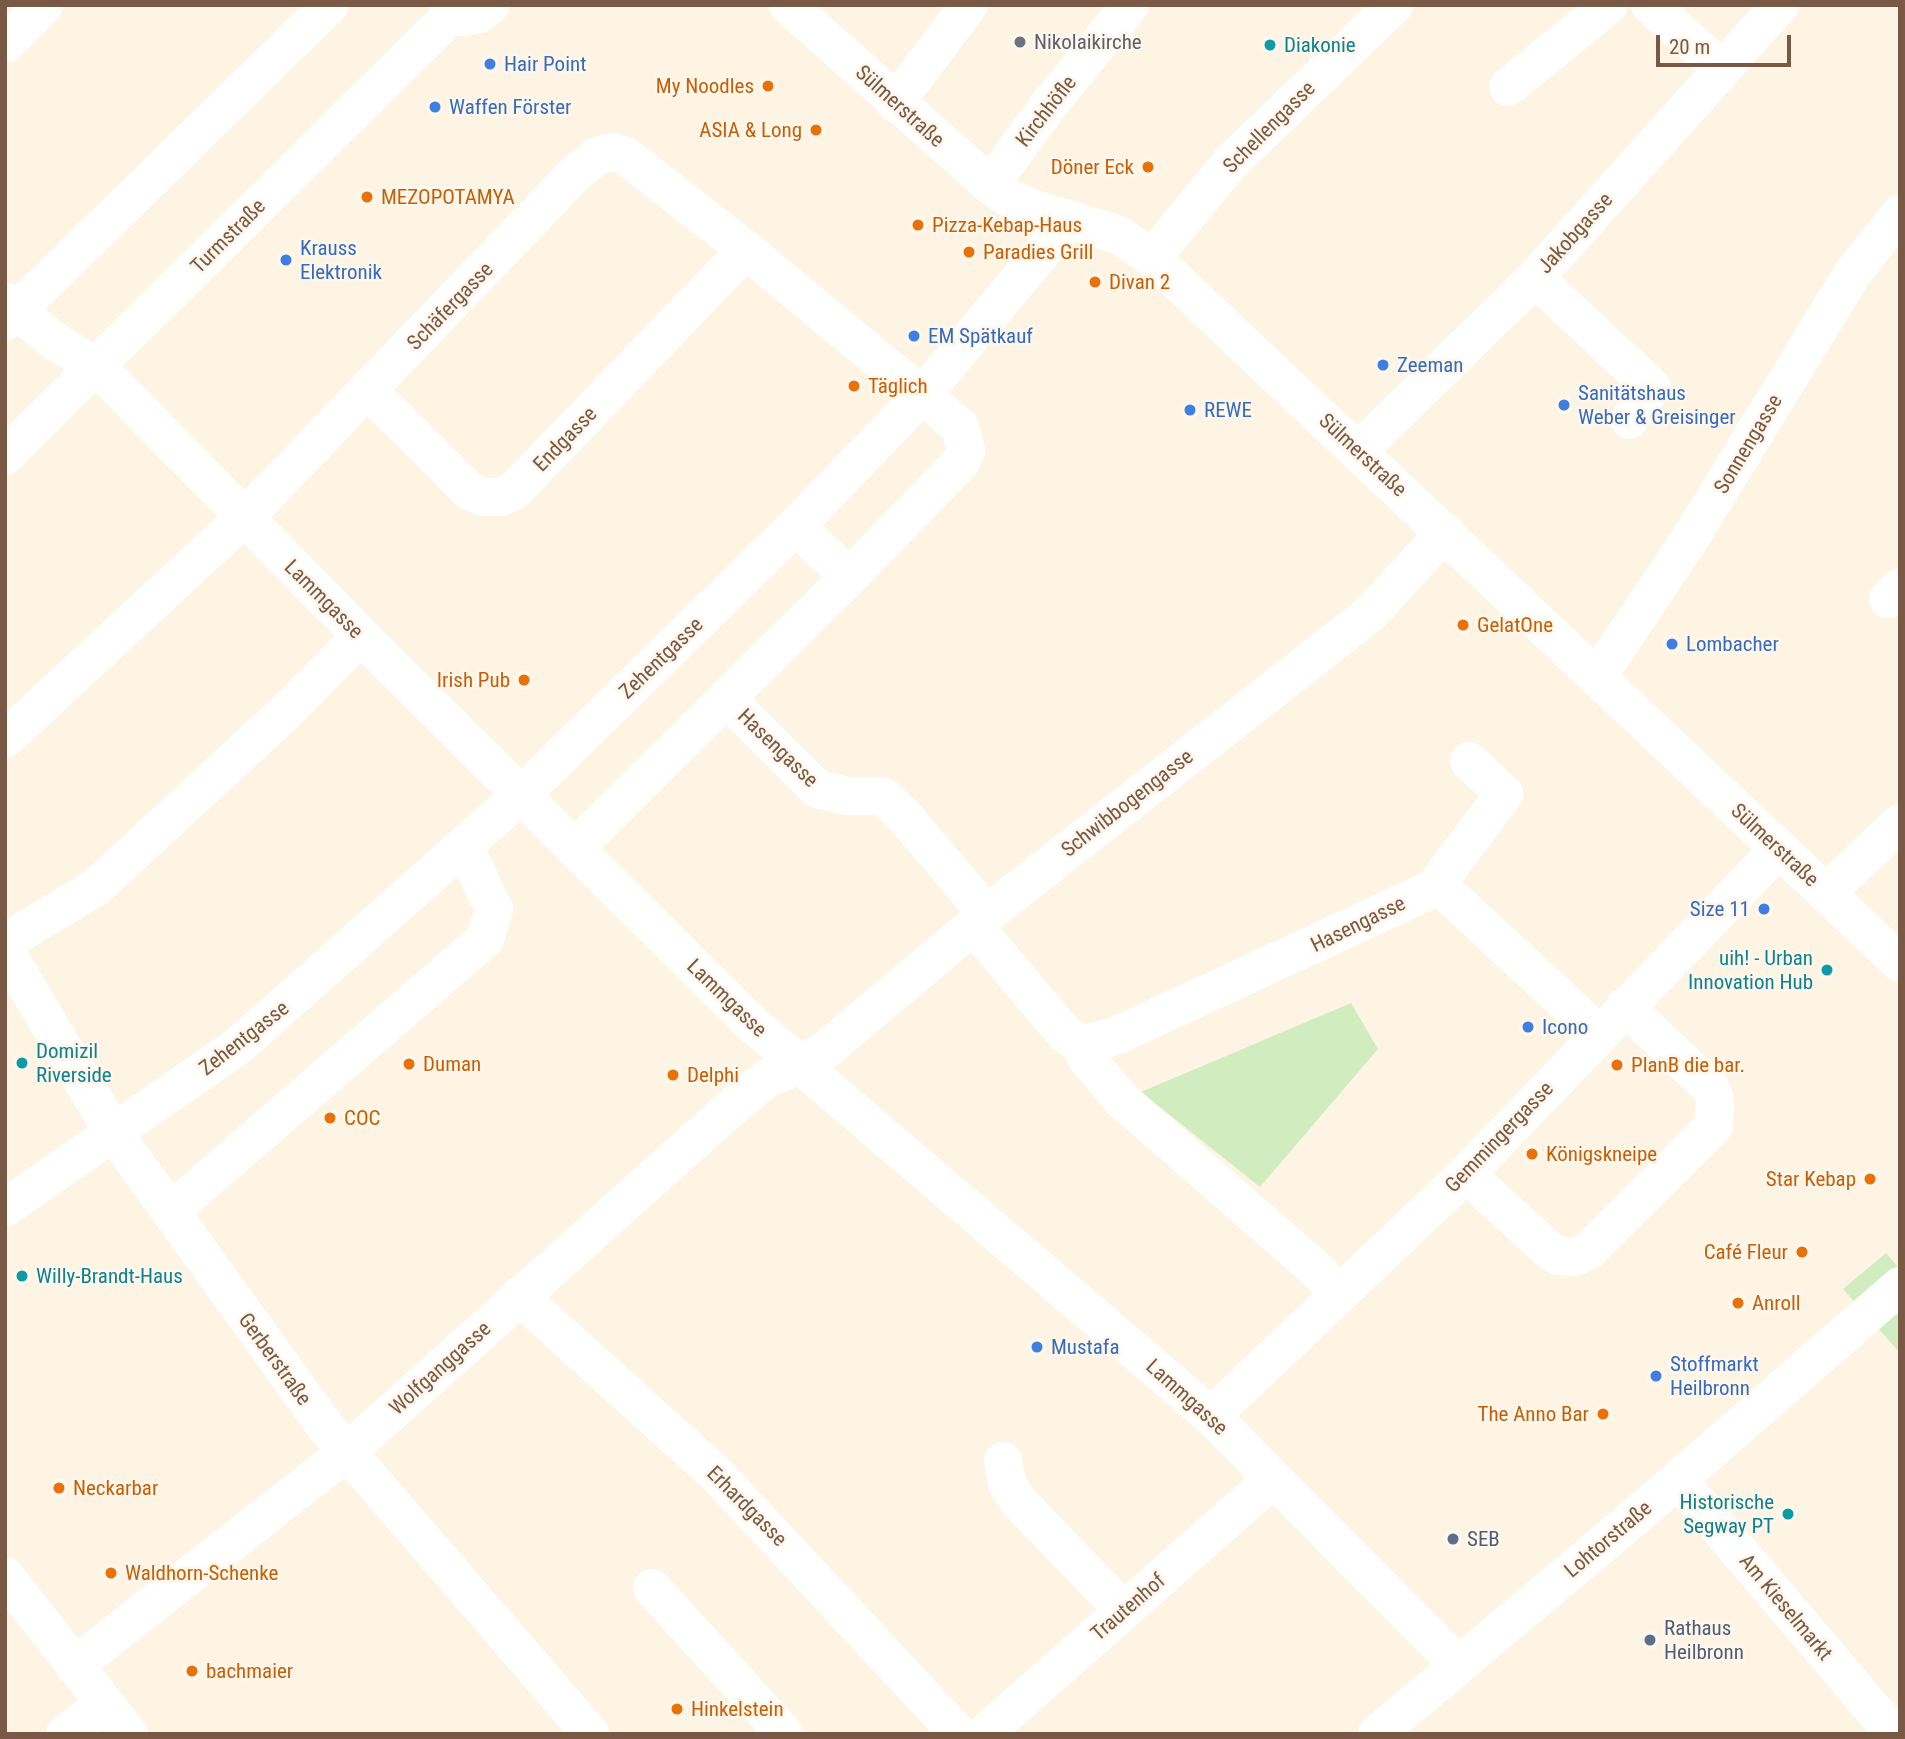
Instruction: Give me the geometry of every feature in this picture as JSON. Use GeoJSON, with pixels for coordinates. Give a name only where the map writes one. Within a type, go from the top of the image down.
{"type":"FeatureCollection","features":[{"type":"Feature","properties":{"kind":"street"},"geometry":{"type":"LineString","coordinates":[[5,44],[44,5]]}},
{"type":"Feature","properties":{"kind":"street"},"geometry":{"type":"LineString","coordinates":[[9,312],[330,5]]}},
{"type":"Feature","properties":{"kind":"street","name":"Turmstraße"},"geometry":{"type":"LineString","coordinates":[[5,456],[449,10],[463,18],[479,14],[491,5]]}},
{"type":"Feature","properties":{"kind":"street","name":"Sülmerstraße"},"geometry":{"type":"LineString","coordinates":[[788,5],[895,103],[1010,199],[1119,235],[1152,258],[1359,450],[1900,963]]}},
{"type":"Feature","properties":{"kind":"street"},"geometry":{"type":"LineString","coordinates":[[895,103],[969,5]]}},
{"type":"Feature","properties":{"kind":"street","name":"Kirchhöfle"},"geometry":{"type":"LineString","coordinates":[[990,185],[1048,106],[1130,5]]}},
{"type":"Feature","properties":{"kind":"street","name":"Schellengasse"},"geometry":{"type":"LineString","coordinates":[[1152,258],[1230,163],[1394,5]]}},
{"type":"Feature","properties":{"kind":"street"},"geometry":{"type":"LineString","coordinates":[[1508,87],[1609,5]]}},
{"type":"Feature","properties":{"kind":"street"},"geometry":{"type":"LineString","coordinates":[[1650,5],[1721,69]]}},
{"type":"Feature","properties":{"kind":"street","name":"Jakobgasse"},"geometry":{"type":"LineString","coordinates":[[1359,450],[1524,288],[1780,5]]}},
{"type":"Feature","properties":{"kind":"street","name":"Schäfergasse"},"geometry":{"type":"LineString","coordinates":[[5,738],[244,518],[576,173],[597,156],[615,152],[627,157],[923,394]]}},
{"type":"Feature","properties":{"kind":"street","name":"Zehentgasse"},"geometry":{"type":"LineString","coordinates":[[5,1208],[238,1046],[520,796],[796,526],[923,394],[1069,220]]}},
{"type":"Feature","properties":{"kind":"street","name":"Sonnengasse"},"geometry":{"type":"LineString","coordinates":[[1598,676],[1691,537],[1854,271],[1898,220]]}},
{"type":"Feature","properties":{"kind":"street","name":"Endgasse"},"geometry":{"type":"LineString","coordinates":[[369,390],[468,491],[501,497],[514,491],[746,250]]}},
{"type":"Feature","properties":{"kind":"street"},"geometry":{"type":"LineString","coordinates":[[1524,288],[1652,387],[1629,421]]}},
{"type":"Feature","properties":{"kind":"street","name":"Lammgasse"},"geometry":{"type":"LineString","coordinates":[[9,312],[96,366],[360,636],[749,1021],[1211,1416],[1458,1665]]}},
{"type":"Feature","properties":{"kind":"street"},"geometry":{"type":"LineString","coordinates":[[575,848],[849,577],[960,463],[965,450],[960,427],[923,394]]}},
{"type":"Feature","properties":{"kind":"street"},"geometry":{"type":"LineString","coordinates":[[796,526],[849,577]]}},
{"type":"Feature","properties":{"kind":"street","name":"Schwibbogengasse"},"geometry":{"type":"LineString","coordinates":[[800,1065],[828,1048],[980,920],[1314,654],[1371,613],[1445,532]]}},
{"type":"Feature","properties":{"kind":"street"},"geometry":{"type":"LineString","coordinates":[[5,942],[95,888],[288,711],[360,636]]}},
{"type":"Feature","properties":{"kind":"street","name":"Hasengasse"},"geometry":{"type":"LineString","coordinates":[[727,699],[817,789],[847,796],[883,796],[905,817],[1065,1034],[1079,1043],[1087,1059],[1122,1100],[1319,1272],[1340,1294]]}},
{"type":"Feature","properties":{"kind":"street"},"geometry":{"type":"LineString","coordinates":[[1466,1174],[1550,1251],[1560,1256],[1574,1257],[1588,1251],[1714,1126],[1715,1099],[1710,1087],[1612,1021],[1446,892],[1433,889],[1504,794],[1469,761]]}},
{"type":"Feature","properties":{"kind":"street"},"geometry":{"type":"LineString","coordinates":[[1826,893],[1900,824]]}},
{"type":"Feature","properties":{"kind":"street"},"geometry":{"type":"LineString","coordinates":[[171,1211],[485,939],[495,909],[464,846]]}},
{"type":"Feature","properties":{"kind":"street","name":"Gemmingergasse"},"geometry":{"type":"LineString","coordinates":[[1211,1416],[1466,1174],[1779,850]]}},
{"type":"Feature","properties":{"kind":"street","name":"Hasengasse"},"geometry":{"type":"LineString","coordinates":[[1079,1043],[1096,1042],[1120,1034],[1433,889]]}},
{"type":"Feature","properties":{"kind":"street","name":"Gerberstraße"},"geometry":{"type":"LineString","coordinates":[[5,950],[113,1132],[324,1425],[590,1734]]}},
{"type":"Feature","properties":{"kind":"street","name":"Wolfganggasse"},"geometry":{"type":"LineString","coordinates":[[74,1666],[347,1452],[519,1296],[645,1188],[740,1100],[768,1078],[800,1065]]}},
{"type":"Feature","properties":{"kind":"street","name":"Lohtorstraße"},"geometry":{"type":"LineString","coordinates":[[1377,1734],[1678,1480],[1900,1286]]}},
{"type":"Feature","properties":{"kind":"street","name":"Erhardgasse"},"geometry":{"type":"LineString","coordinates":[[519,1296],[719,1476],[959,1734]]}},
{"type":"Feature","properties":{"kind":"street"},"geometry":{"type":"LineString","coordinates":[[1003,1461],[1008,1486],[1020,1503],[1123,1611]]}},
{"type":"Feature","properties":{"kind":"street","name":"Trautenhof"},"geometry":{"type":"LineString","coordinates":[[984,1734],[1272,1480]]}},
{"type":"Feature","properties":{"kind":"street","name":"Am Kieselmarkt"},"geometry":{"type":"LineString","coordinates":[[1678,1480],[1894,1734]]}},
{"type":"Feature","properties":{"kind":"street"},"geometry":{"type":"LineString","coordinates":[[5,1576],[129,1734]]}},
{"type":"Feature","properties":{"kind":"street"},"geometry":{"type":"LineString","coordinates":[[652,1588],[785,1734]]}},
{"type":"Feature","properties":{"kind":"street"},"geometry":{"type":"LineString","coordinates":[[65,1734],[104,1704]]}},
{"type":"Feature","properties":{"kind":"green space"},"geometry":{"type":"Polygon","coordinates":[[[1351,1003],[1378,1049],[1260,1187],[1141,1092],[1351,1003]]]}},
{"type":"Feature","properties":{"kind":"green space"},"geometry":{"type":"Polygon","coordinates":[[[1886,1253],[1900,1269],[1900,1353],[1843,1289],[1886,1253]]]}},
{"type":"Feature","properties":{"kind":"place","name":"Nikolaikirche"},"geometry":{"type":"Point","coordinates":[1020,42]}},
{"type":"Feature","properties":{"kind":"place","name":"Diakonie"},"geometry":{"type":"Point","coordinates":[1270,45]}},
{"type":"Feature","properties":{"kind":"place","name":"Hair Point"},"geometry":{"type":"Point","coordinates":[490,64]}},
{"type":"Feature","properties":{"kind":"place","name":"My Noodles"},"geometry":{"type":"Point","coordinates":[768,86]}},
{"type":"Feature","properties":{"kind":"place","name":"Waffen Förster"},"geometry":{"type":"Point","coordinates":[435,107]}},
{"type":"Feature","properties":{"kind":"place","name":"ASIA & Long"},"geometry":{"type":"Point","coordinates":[816,130]}},
{"type":"Feature","properties":{"kind":"place","name":"Döner Eck"},"geometry":{"type":"Point","coordinates":[1148,167]}},
{"type":"Feature","properties":{"kind":"place","name":"MEZOPOTAMYA"},"geometry":{"type":"Point","coordinates":[367,197]}},
{"type":"Feature","properties":{"kind":"place","name":"Pizza-Kebap-Haus"},"geometry":{"type":"Point","coordinates":[918,225]}},
{"type":"Feature","properties":{"kind":"place","name":"Paradies Grill"},"geometry":{"type":"Point","coordinates":[969,252]}},
{"type":"Feature","properties":{"kind":"place","name":"Krauss Elektronik"},"geometry":{"type":"Point","coordinates":[286,260]}},
{"type":"Feature","properties":{"kind":"place","name":"Divan 2"},"geometry":{"type":"Point","coordinates":[1095,282]}},
{"type":"Feature","properties":{"kind":"place","name":"EM Spätkauf"},"geometry":{"type":"Point","coordinates":[914,336]}},
{"type":"Feature","properties":{"kind":"place","name":"Zeeman"},"geometry":{"type":"Point","coordinates":[1383,365]}},
{"type":"Feature","properties":{"kind":"place","name":"Täglich"},"geometry":{"type":"Point","coordinates":[854,386]}},
{"type":"Feature","properties":{"kind":"place","name":"Sanitätshaus Weber & Greisinger"},"geometry":{"type":"Point","coordinates":[1564,405]}},
{"type":"Feature","properties":{"kind":"place","name":"REWE"},"geometry":{"type":"Point","coordinates":[1190,410]}},
{"type":"Feature","properties":{"kind":"place","name":"GelatOne"},"geometry":{"type":"Point","coordinates":[1463,625]}},
{"type":"Feature","properties":{"kind":"place","name":"Lombacher"},"geometry":{"type":"Point","coordinates":[1672,644]}},
{"type":"Feature","properties":{"kind":"place","name":"Irish Pub"},"geometry":{"type":"Point","coordinates":[524,680]}},
{"type":"Feature","properties":{"kind":"place","name":"Size 11"},"geometry":{"type":"Point","coordinates":[1764,909]}},
{"type":"Feature","properties":{"kind":"place","name":"uih! - Urban Innovation Hub"},"geometry":{"type":"Point","coordinates":[1827,970]}},
{"type":"Feature","properties":{"kind":"place","name":"Icono"},"geometry":{"type":"Point","coordinates":[1528,1027]}},
{"type":"Feature","properties":{"kind":"place","name":"Domizil Riverside"},"geometry":{"type":"Point","coordinates":[22,1063]}},
{"type":"Feature","properties":{"kind":"place","name":"Duman"},"geometry":{"type":"Point","coordinates":[409,1064]}},
{"type":"Feature","properties":{"kind":"place","name":"PlanB die bar."},"geometry":{"type":"Point","coordinates":[1617,1065]}},
{"type":"Feature","properties":{"kind":"place","name":"Delphi"},"geometry":{"type":"Point","coordinates":[673,1075]}},
{"type":"Feature","properties":{"kind":"place","name":"COC"},"geometry":{"type":"Point","coordinates":[330,1118]}},
{"type":"Feature","properties":{"kind":"place","name":"Königskneipe"},"geometry":{"type":"Point","coordinates":[1532,1154]}},
{"type":"Feature","properties":{"kind":"place","name":"Star Kebap"},"geometry":{"type":"Point","coordinates":[1870,1179]}},
{"type":"Feature","properties":{"kind":"place","name":"Café Fleur"},"geometry":{"type":"Point","coordinates":[1802,1252]}},
{"type":"Feature","properties":{"kind":"place","name":"Willy-Brandt-Haus"},"geometry":{"type":"Point","coordinates":[22,1276]}},
{"type":"Feature","properties":{"kind":"place","name":"Anroll"},"geometry":{"type":"Point","coordinates":[1738,1303]}},
{"type":"Feature","properties":{"kind":"place","name":"Mustafa"},"geometry":{"type":"Point","coordinates":[1037,1347]}},
{"type":"Feature","properties":{"kind":"place","name":"Stoffmarkt Heilbronn"},"geometry":{"type":"Point","coordinates":[1656,1376]}},
{"type":"Feature","properties":{"kind":"place","name":"The Anno Bar"},"geometry":{"type":"Point","coordinates":[1603,1414]}},
{"type":"Feature","properties":{"kind":"place","name":"Neckarbar"},"geometry":{"type":"Point","coordinates":[59,1488]}},
{"type":"Feature","properties":{"kind":"place","name":"Historische Segway PT"},"geometry":{"type":"Point","coordinates":[1788,1514]}},
{"type":"Feature","properties":{"kind":"place","name":"SEB"},"geometry":{"type":"Point","coordinates":[1453,1539]}},
{"type":"Feature","properties":{"kind":"place","name":"Waldhorn-Schenke"},"geometry":{"type":"Point","coordinates":[111,1573]}},
{"type":"Feature","properties":{"kind":"place","name":"Rathaus Heilbronn"},"geometry":{"type":"Point","coordinates":[1650,1640]}},
{"type":"Feature","properties":{"kind":"place","name":"bachmaier"},"geometry":{"type":"Point","coordinates":[192,1671]}},
{"type":"Feature","properties":{"kind":"place","name":"Hinkelstein"},"geometry":{"type":"Point","coordinates":[677,1709]}}]}
